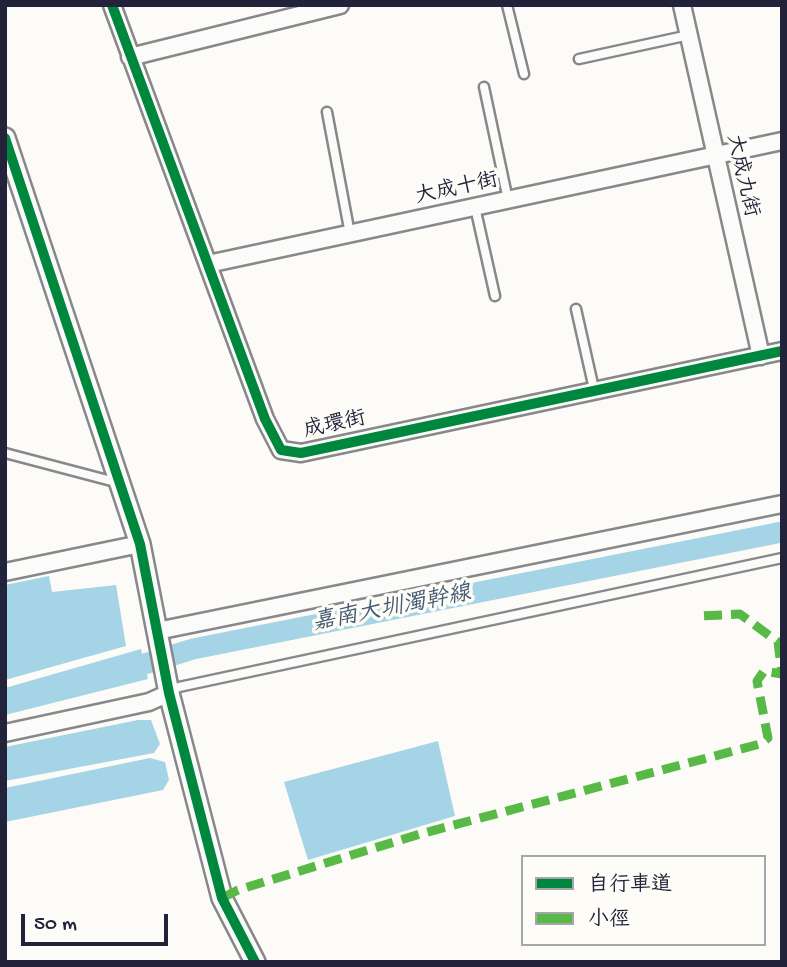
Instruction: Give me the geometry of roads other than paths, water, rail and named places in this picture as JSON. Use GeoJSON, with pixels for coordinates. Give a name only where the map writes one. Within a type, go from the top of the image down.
{"type":"FeatureCollection","features":[{"type":"Feature","properties":{"kind":"street","name":"成環街"},"geometry":{"type":"LineString","coordinates":[[111,5],[276,446],[289,453],[782,351]]}},
{"type":"Feature","properties":{"kind":"street"},"geometry":{"type":"LineString","coordinates":[[130,57],[340,5]]}},
{"type":"Feature","properties":{"kind":"street","name":"大成九街"},"geometry":{"type":"LineString","coordinates":[[682,5],[761,356]]}},
{"type":"Feature","properties":{"kind":"street"},"geometry":{"type":"LineString","coordinates":[[5,138],[140,544],[168,685],[222,898],[255,962]]}},
{"type":"Feature","properties":{"kind":"street","name":"大成十街"},"geometry":{"type":"LineString","coordinates":[[208,264],[782,141]]}},
{"type":"Feature","properties":{"kind":"street"},"geometry":{"type":"LineString","coordinates":[[158,636],[782,504]]}},
{"type":"Feature","properties":{"kind":"street"},"geometry":{"type":"LineString","coordinates":[[5,572],[140,544]]}},
{"type":"Feature","properties":{"kind":"street"},"geometry":{"type":"LineString","coordinates":[[5,733],[149,702],[168,685]]}},
{"type":"Feature","properties":{"kind":"lane"},"geometry":{"type":"LineString","coordinates":[[507,5],[524,74]]}},
{"type":"Feature","properties":{"kind":"lane"},"geometry":{"type":"LineString","coordinates":[[579,59],[689,35]]}},
{"type":"Feature","properties":{"kind":"lane"},"geometry":{"type":"LineString","coordinates":[[484,87],[508,200]]}},
{"type":"Feature","properties":{"kind":"lane"},"geometry":{"type":"LineString","coordinates":[[327,112],[350,234]]}},
{"type":"Feature","properties":{"kind":"lane"},"geometry":{"type":"LineString","coordinates":[[475,207],[495,296]]}},
{"type":"Feature","properties":{"kind":"lane"},"geometry":{"type":"LineString","coordinates":[[576,309],[594,389]]}},
{"type":"Feature","properties":{"kind":"lane"},"geometry":{"type":"LineString","coordinates":[[5,453],[119,483]]}},
{"type":"Feature","properties":{"kind":"lane"},"geometry":{"type":"LineString","coordinates":[[168,685],[178,687],[782,558]]}},
{"type":"Feature","properties":{"kind":"water"},"geometry":{"type":"Polygon","coordinates":[[[49,576],[52,592],[116,585],[126,646],[5,680],[5,585],[49,576]]]}},
{"type":"Feature","properties":{"kind":"water"},"geometry":{"type":"Polygon","coordinates":[[[141,649],[148,679],[5,715],[5,688],[141,649]]]}},
{"type":"Feature","properties":{"kind":"water"},"geometry":{"type":"Polygon","coordinates":[[[138,720],[151,720],[160,744],[154,753],[5,781],[5,747],[138,720]]]}},
{"type":"Feature","properties":{"kind":"water"},"geometry":{"type":"Polygon","coordinates":[[[438,741],[455,816],[308,860],[284,782],[438,741]]]}},
{"type":"Feature","properties":{"kind":"water"},"geometry":{"type":"Polygon","coordinates":[[[150,758],[165,762],[169,780],[163,790],[5,822],[5,788],[150,758]]]}},
{"type":"Feature","properties":{"kind":"waterway","name":"嘉南大圳濁幹線"},"geometry":{"type":"LineString","coordinates":[[119,672],[193,649],[782,532]]}}]}
